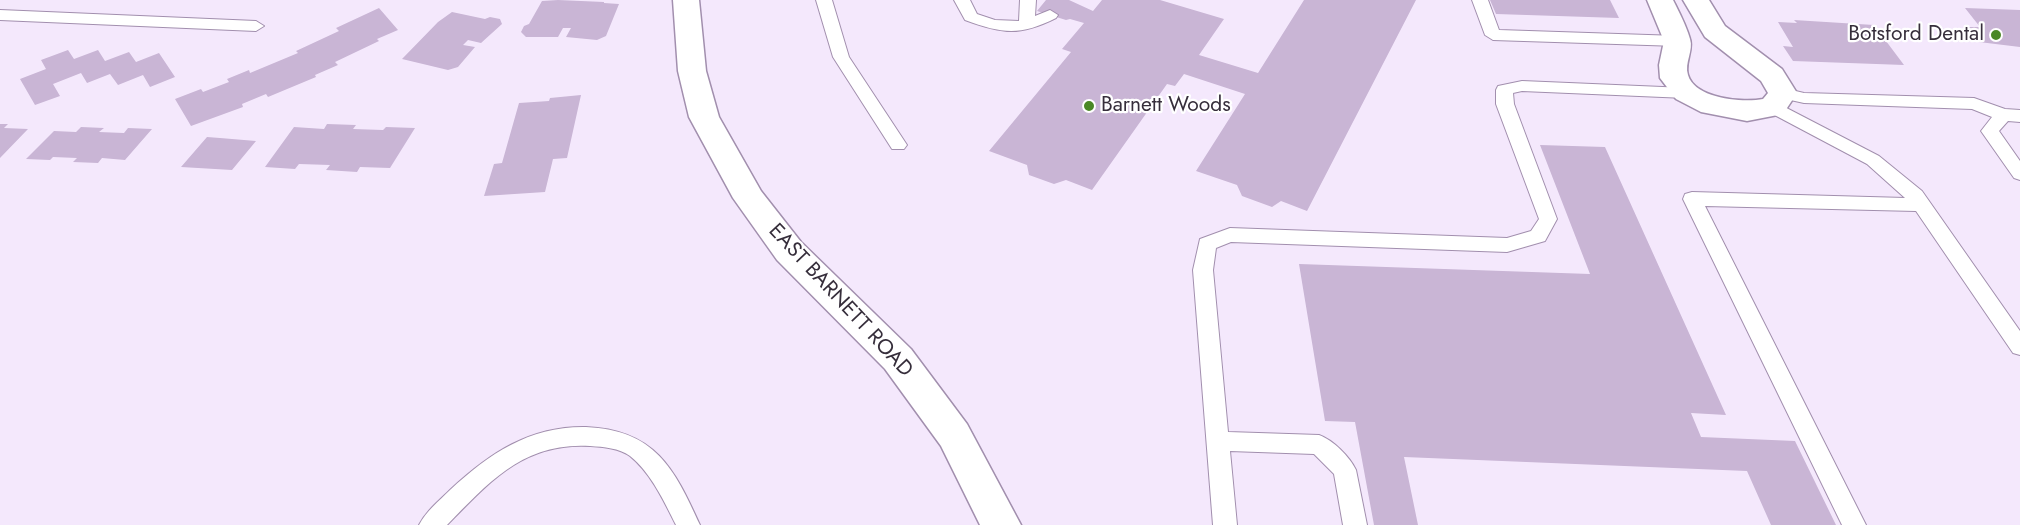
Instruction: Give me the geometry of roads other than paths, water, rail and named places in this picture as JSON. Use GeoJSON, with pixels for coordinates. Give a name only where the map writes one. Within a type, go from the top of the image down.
{"type":"FeatureCollection","features":[{"type":"Feature","properties":{"kind":"main road","name":"EAST BARNETT ROAD"},"geometry":{"type":"LineString","coordinates":[[686,0],[692,71],[704,117],[749,198],[789,251],[898,359],[954,435],[1001,525]]}},
{"type":"Feature","properties":{"kind":"main road"},"geometry":{"type":"LineString","coordinates":[[1660,0],[1678,41],[1673,65],[1674,78],[1686,93],[1711,105],[1747,112],[1778,100],[1772,75],[1715,31],[1696,0]]}},
{"type":"Feature","properties":{"kind":"lane"},"geometry":{"type":"LineString","coordinates":[[824,0],[842,57],[898,145]]}},
{"type":"Feature","properties":{"kind":"lane"},"geometry":{"type":"LineString","coordinates":[[962,0],[971,17],[993,25],[1027,26],[1050,15]]}},
{"type":"Feature","properties":{"kind":"lane"},"geometry":{"type":"LineString","coordinates":[[1027,26],[1028,0]]}},
{"type":"Feature","properties":{"kind":"lane"},"geometry":{"type":"LineString","coordinates":[[1480,0],[1494,35],[1678,41]]}},
{"type":"Feature","properties":{"kind":"lane"},"geometry":{"type":"LineString","coordinates":[[0,15],[256,26]]}},
{"type":"Feature","properties":{"kind":"lane"},"geometry":{"type":"LineString","coordinates":[[1225,525],[1203,270],[1208,244],[1230,235],[1507,244],[1538,236],[1548,219],[1505,104],[1504,90],[1522,86],[1686,93]]}},
{"type":"Feature","properties":{"kind":"lane"},"geometry":{"type":"LineString","coordinates":[[1778,100],[1804,98],[1974,104],[2012,115]]}},
{"type":"Feature","properties":{"kind":"lane"},"geometry":{"type":"LineString","coordinates":[[1778,100],[1874,160],[1915,196],[2020,347]]}},
{"type":"Feature","properties":{"kind":"lane"},"geometry":{"type":"LineString","coordinates":[[2012,115],[1990,131],[2020,174]]}},
{"type":"Feature","properties":{"kind":"lane"},"geometry":{"type":"LineString","coordinates":[[1854,525],[1692,199],[1921,205]]}},
{"type":"Feature","properties":{"kind":"lane"},"geometry":{"type":"LineString","coordinates":[[431,525],[488,470],[523,447],[562,435],[600,436],[631,445],[659,472],[688,525]]}},
{"type":"Feature","properties":{"kind":"lane"},"geometry":{"type":"LineString","coordinates":[[1218,441],[1319,445],[1345,470],[1355,525]]}},
{"type":"Feature","properties":{"kind":"place","name":"Botsford Dental"},"geometry":{"type":"Point","coordinates":[1996,35]}},
{"type":"Feature","properties":{"kind":"place","name":"Barnett Woods"},"geometry":{"type":"Point","coordinates":[1089,106]}}]}
